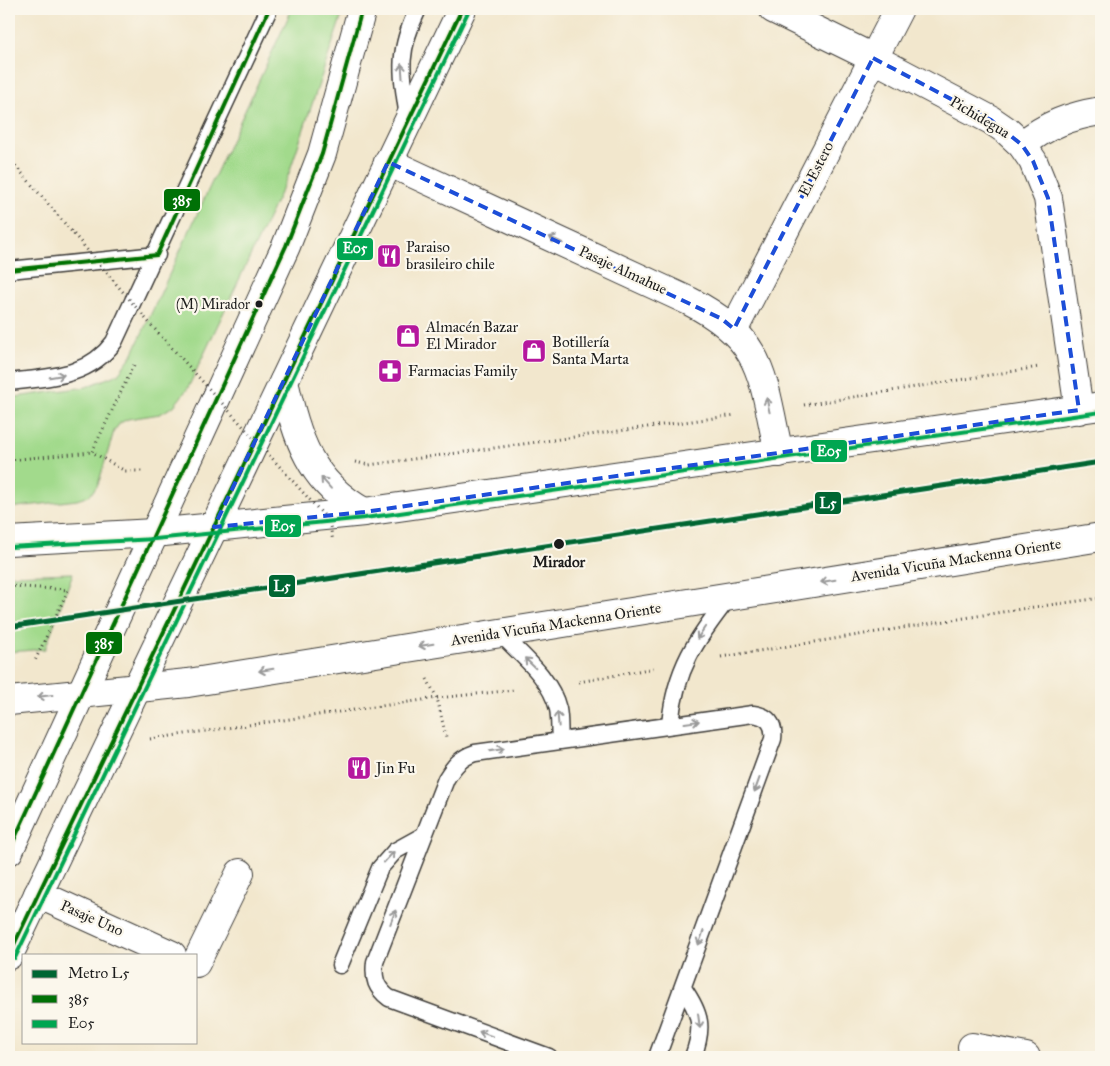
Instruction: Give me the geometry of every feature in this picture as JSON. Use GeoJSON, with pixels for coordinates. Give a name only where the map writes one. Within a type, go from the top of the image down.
{"type":"FeatureCollection","features":[{"type":"Feature","properties":{"kind":"main road"},"geometry":{"type":"LineString","coordinates":[[9,851],[182,470],[248,331],[302,207],[322,154],[362,9]]}},
{"type":"Feature","properties":{"kind":"main road"},"geometry":{"type":"LineString","coordinates":[[9,955],[462,9]]}},
{"type":"Feature","properties":{"kind":"main road","name":"Pichidegua"},"geometry":{"type":"LineString","coordinates":[[773,9],[873,58],[990,120],[1022,145],[1042,178],[1048,198],[1072,362],[1090,408]]}},
{"type":"Feature","properties":{"kind":"main road","name":"El Estero"},"geometry":{"type":"LineString","coordinates":[[734,329],[899,9]]}},
{"type":"Feature","properties":{"kind":"main road"},"geometry":{"type":"LineString","coordinates":[[1022,145],[1038,132],[1055,122],[1101,111]]}},
{"type":"Feature","properties":{"kind":"main road","name":"Pasaje Almahue"},"geometry":{"type":"LineString","coordinates":[[388,162],[689,301],[722,319],[734,329],[756,360],[779,453]]}},
{"type":"Feature","properties":{"kind":"main road"},"geometry":{"type":"LineString","coordinates":[[284,381],[296,432],[316,472],[346,502],[364,512]]}},
{"type":"Feature","properties":{"kind":"main road"},"geometry":{"type":"LineString","coordinates":[[9,541],[154,533],[364,512],[1090,408]]}},
{"type":"Feature","properties":{"kind":"main road","name":"Avenida Vicuña Mackenna Oriente"},"geometry":{"type":"LineString","coordinates":[[13,700],[188,683],[1101,537]]}},
{"type":"Feature","properties":{"kind":"main road"},"geometry":{"type":"LineString","coordinates":[[198,959],[240,873]]}},
{"type":"Feature","properties":{"kind":"main road","name":"Pasaje Uno"},"geometry":{"type":"LineString","coordinates":[[38,894],[170,954]]}},
{"type":"Feature","properties":{"kind":"main road"},"geometry":{"type":"LineString","coordinates":[[972,1047],[1026,1057]]}},
{"type":"Feature","properties":{"kind":"lane"},"geometry":{"type":"LineString","coordinates":[[9,382],[62,375],[82,369],[105,354],[114,342],[157,255],[270,9]]}},
{"type":"Feature","properties":{"kind":"lane"},"geometry":{"type":"LineString","coordinates":[[408,119],[401,61],[406,33],[418,9]]}},
{"type":"Feature","properties":{"kind":"lane"},"geometry":{"type":"LineString","coordinates":[[9,270],[157,255]]}},
{"type":"Feature","properties":{"kind":"lane"},"geometry":{"type":"LineString","coordinates":[[670,725],[672,704],[684,663],[705,628],[730,596]]}},
{"type":"Feature","properties":{"kind":"lane"},"geometry":{"type":"LineString","coordinates":[[500,633],[536,670],[549,687],[558,712],[560,740]]}},
{"type":"Feature","properties":{"kind":"lane"},"geometry":{"type":"LineString","coordinates":[[549,1057],[390,998],[381,992],[375,983],[375,962],[446,779],[461,759],[475,753],[753,714],[763,715],[771,722],[774,730],[773,739],[657,1057]]}},
{"type":"Feature","properties":{"kind":"lane"},"geometry":{"type":"LineString","coordinates":[[340,965],[380,868],[395,851],[424,835]]}},
{"type":"Feature","properties":{"kind":"lane"},"geometry":{"type":"LineString","coordinates":[[682,988],[696,1008],[699,1018],[699,1041],[693,1057]]}},
{"type":"Feature","properties":{"kind":"path"},"geometry":{"type":"LineString","coordinates":[[9,158],[152,326],[329,521],[333,541]]}},
{"type":"Feature","properties":{"kind":"path"},"geometry":{"type":"LineString","coordinates":[[148,335],[152,326]]}},
{"type":"Feature","properties":{"kind":"path"},"geometry":{"type":"LineString","coordinates":[[92,452],[136,360]]}},
{"type":"Feature","properties":{"kind":"path"},"geometry":{"type":"LineString","coordinates":[[242,466],[283,464],[306,453],[369,464],[769,411],[1072,362]]}},
{"type":"Feature","properties":{"kind":"path"},"geometry":{"type":"LineString","coordinates":[[9,460],[92,452],[124,470],[182,470]]}},
{"type":"Feature","properties":{"kind":"path"},"geometry":{"type":"LineString","coordinates":[[9,586],[68,590],[13,700]]}},
{"type":"Feature","properties":{"kind":"path"},"geometry":{"type":"LineString","coordinates":[[411,648],[437,698],[453,768]]}},
{"type":"Feature","properties":{"kind":"highlighted area"},"geometry":{"type":"Polygon","coordinates":[[[873,58],[991,120],[1022,145],[1033,161],[1048,198],[1079,410],[364,512],[214,527],[388,162],[722,319],[734,329],[873,58]]]}},
{"type":"Feature","properties":{"kind":"green space"},"geometry":{"type":"Polygon","coordinates":[[[292,9],[344,9],[288,176],[188,388],[174,406],[160,414],[128,419],[120,423],[114,431],[98,485],[89,496],[77,500],[9,508],[9,398],[86,387],[118,374],[132,355],[292,9]]]}},
{"type":"Feature","properties":{"kind":"green space"},"geometry":{"type":"Polygon","coordinates":[[[73,573],[45,649],[9,652],[9,575],[73,573]]]}},
{"type":"Feature","properties":{"kind":"metro line","name":"L5"},"geometry":{"type":"LineString","coordinates":[[9,627],[1101,462]]}},
{"type":"Feature","properties":{"kind":"transit line","name":"385"},"geometry":{"type":"LineString","coordinates":[[9,270],[157,255],[269,9]]}},
{"type":"Feature","properties":{"kind":"transit line","name":"385"},"geometry":{"type":"LineString","coordinates":[[9,851],[286,246],[322,154],[362,9]]}},
{"type":"Feature","properties":{"kind":"transit line","name":"385"},"geometry":{"type":"LineString","coordinates":[[9,955],[462,9]]}},
{"type":"Feature","properties":{"kind":"transit line","name":"E05"},"geometry":{"type":"LineString","coordinates":[[15,958],[468,12]]}},
{"type":"Feature","properties":{"kind":"transit line","name":"E05"},"geometry":{"type":"LineString","coordinates":[[9,547],[155,539],[365,518],[1101,412]]}},
{"type":"Feature","properties":{"kind":"place","name":"Paraiso brasileiro chile"},"geometry":{"type":"Point","coordinates":[389,256]}},
{"type":"Feature","properties":{"kind":"place","name":"(M) Mirador"},"geometry":{"type":"Point","coordinates":[259,304]}},
{"type":"Feature","properties":{"kind":"place","name":"Almacén Bazar El Mirador"},"geometry":{"type":"Point","coordinates":[408,336]}},
{"type":"Feature","properties":{"kind":"place","name":"Botillería Santa Marta"},"geometry":{"type":"Point","coordinates":[534,351]}},
{"type":"Feature","properties":{"kind":"place","name":"Farmacias Family"},"geometry":{"type":"Point","coordinates":[390,371]}},
{"type":"Feature","properties":{"kind":"place","name":"Mirador"},"geometry":{"type":"Point","coordinates":[559,544]}},
{"type":"Feature","properties":{"kind":"place","name":"Jin Fu"},"geometry":{"type":"Point","coordinates":[359,768]}}]}
